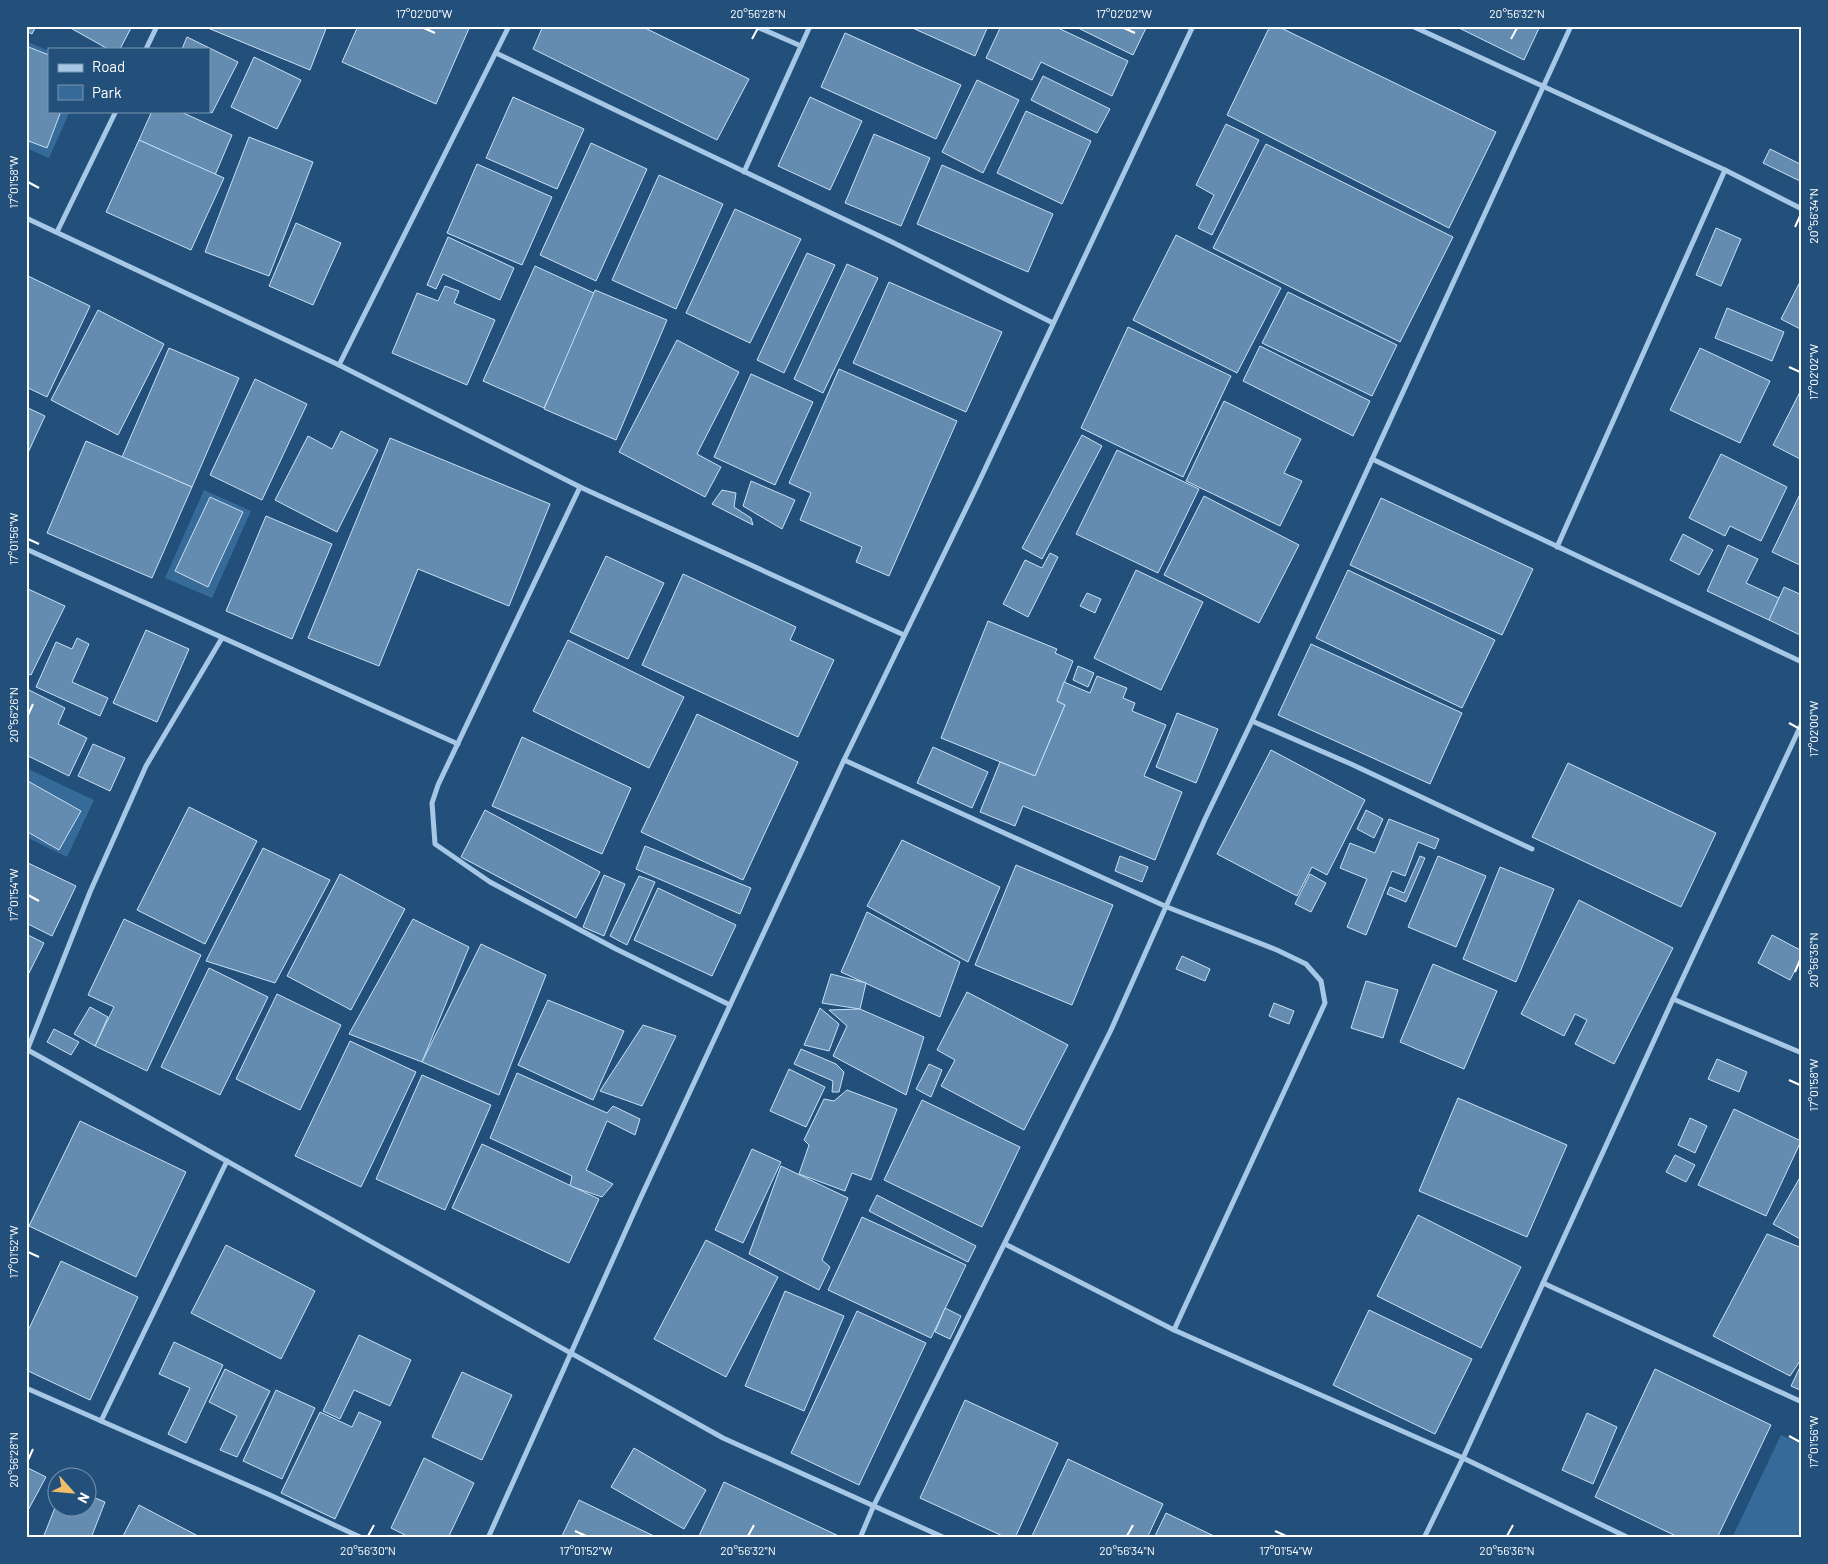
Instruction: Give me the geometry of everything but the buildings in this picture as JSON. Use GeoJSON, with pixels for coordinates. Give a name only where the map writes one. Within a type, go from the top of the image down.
{"type":"FeatureCollection","features":[{"type":"Feature","properties":{"kind":"street"},"geometry":{"type":"LineString","coordinates":[[146,48],[157,26]]}},
{"type":"Feature","properties":{"kind":"street"},"geometry":{"type":"LineString","coordinates":[[339,366],[509,26]]}},
{"type":"Feature","properties":{"kind":"street"},"geometry":{"type":"LineString","coordinates":[[755,26],[801,46]]}},
{"type":"Feature","properties":{"kind":"street"},"geometry":{"type":"LineString","coordinates":[[744,172],[810,26]]}},
{"type":"Feature","properties":{"kind":"street"},"geometry":{"type":"LineString","coordinates":[[488,1538],[569,1353],[844,760],[977,486],[1193,26]]}},
{"type":"Feature","properties":{"kind":"street"},"geometry":{"type":"LineString","coordinates":[[1412,26],[1725,170],[1802,209]]}},
{"type":"Feature","properties":{"kind":"street"},"geometry":{"type":"LineString","coordinates":[[860,1538],[874,1505],[1110,1030],[1167,907],[1205,818],[1252,721],[1571,26]]}},
{"type":"Feature","properties":{"kind":"street"},"geometry":{"type":"LineString","coordinates":[[496,53],[892,242],[1053,323]]}},
{"type":"Feature","properties":{"kind":"street"},"geometry":{"type":"LineString","coordinates":[[57,232],[116,112]]}},
{"type":"Feature","properties":{"kind":"street"},"geometry":{"type":"LineString","coordinates":[[1557,547],[1725,170]]}},
{"type":"Feature","properties":{"kind":"street"},"geometry":{"type":"LineString","coordinates":[[26,218],[339,366],[580,487],[904,635]]}},
{"type":"Feature","properties":{"kind":"street"},"geometry":{"type":"LineString","coordinates":[[1372,459],[1802,662]]}},
{"type":"Feature","properties":{"kind":"street"},"geometry":{"type":"LineString","coordinates":[[580,487],[438,785],[432,803],[434,844],[490,882],[616,949],[730,1005]]}},
{"type":"Feature","properties":{"kind":"street"},"geometry":{"type":"LineString","coordinates":[[26,550],[458,744]]}},
{"type":"Feature","properties":{"kind":"street"},"geometry":{"type":"LineString","coordinates":[[222,638],[146,766],[90,892],[27,1050],[723,1438],[945,1538]]}},
{"type":"Feature","properties":{"kind":"street"},"geometry":{"type":"LineString","coordinates":[[1252,721],[1351,764],[1532,849]]}},
{"type":"Feature","properties":{"kind":"street"},"geometry":{"type":"LineString","coordinates":[[1424,1538],[1463,1458],[1673,998],[1802,723]]}},
{"type":"Feature","properties":{"kind":"street"},"geometry":{"type":"LineString","coordinates":[[844,760],[1167,907],[1277,950],[1306,964],[1321,981],[1325,1003],[1174,1330]]}},
{"type":"Feature","properties":{"kind":"street"},"geometry":{"type":"LineString","coordinates":[[1673,998],[1802,1053]]}},
{"type":"Feature","properties":{"kind":"street"},"geometry":{"type":"LineString","coordinates":[[101,1421],[226,1161]]}},
{"type":"Feature","properties":{"kind":"street"},"geometry":{"type":"LineString","coordinates":[[1005,1244],[1174,1330],[1463,1458],[1629,1538]]}},
{"type":"Feature","properties":{"kind":"street"},"geometry":{"type":"LineString","coordinates":[[1543,1283],[1802,1402]]}},
{"type":"Feature","properties":{"kind":"street"},"geometry":{"type":"LineString","coordinates":[[26,1388],[270,1495],[362,1538]]}},
{"type":"Feature","properties":{"kind":"green space"},"geometry":{"type":"Polygon","coordinates":[[[26,41],[48,51],[48,112],[70,112],[49,158],[26,148],[26,41]]]}},
{"type":"Feature","properties":{"kind":"green space"},"geometry":{"type":"Polygon","coordinates":[[[204,490],[251,511],[212,598],[165,578],[204,490]]]}},
{"type":"Feature","properties":{"kind":"green space"},"geometry":{"type":"Polygon","coordinates":[[[26,768],[94,800],[67,857],[26,837],[26,768]]]}},
{"type":"Feature","properties":{"kind":"green space"},"geometry":{"type":"Polygon","coordinates":[[[1781,1435],[1802,1444],[1802,1538],[1732,1538],[1781,1435]]]}}]}
